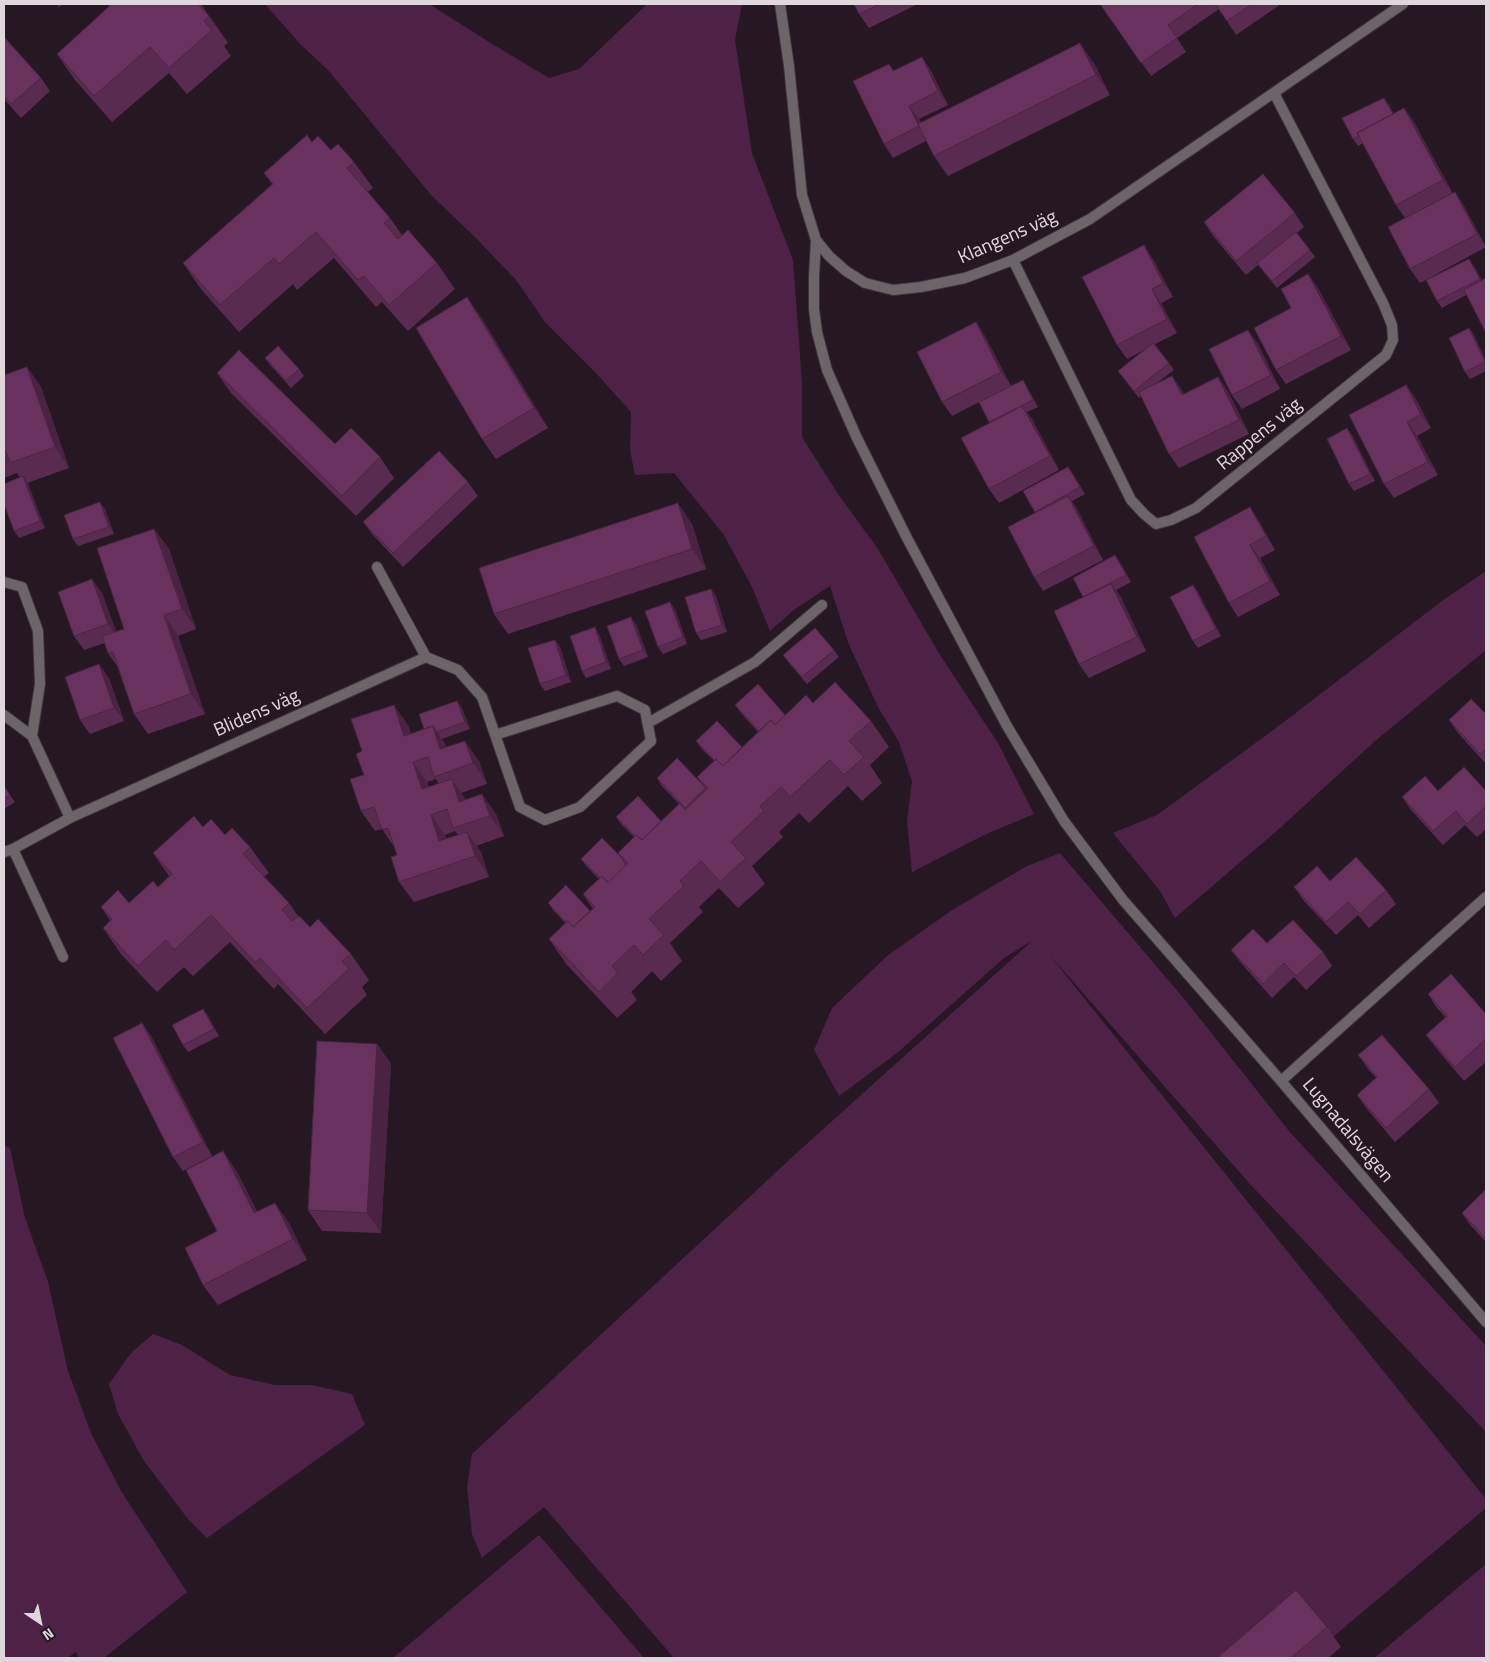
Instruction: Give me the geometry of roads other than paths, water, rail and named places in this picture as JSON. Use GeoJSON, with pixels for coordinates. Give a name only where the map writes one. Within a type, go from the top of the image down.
{"type":"FeatureCollection","features":[{"type":"Feature","properties":{"kind":"street","name":"Klangens väg"},"geometry":{"type":"LineString","coordinates":[[780,4],[802,195],[816,240],[829,256],[846,271],[865,283],[893,290],[921,287],[965,278],[1013,260],[1090,220],[1403,4]]}},
{"type":"Feature","properties":{"kind":"street","name":"Rappens väg"},"geometry":{"type":"LineString","coordinates":[[1013,260],[1131,500],[1156,524],[1196,508],[1386,355],[1394,340],[1392,325],[1382,304],[1274,93]]}},
{"type":"Feature","properties":{"kind":"street"},"geometry":{"type":"LineString","coordinates":[[816,240],[814,309],[817,332],[827,370],[856,436],[907,538],[1007,726],[1064,821],[1123,900],[1281,1080]]}},
{"type":"Feature","properties":{"kind":"street"},"geometry":{"type":"LineString","coordinates":[[377,567],[426,657],[458,670],[482,697],[495,735],[520,806],[545,820],[580,807],[651,741],[645,710],[617,696],[495,735]]}},
{"type":"Feature","properties":{"kind":"street"},"geometry":{"type":"LineString","coordinates":[[4,582],[22,587],[38,631],[40,684],[32,736]]}},
{"type":"Feature","properties":{"kind":"street"},"geometry":{"type":"LineString","coordinates":[[648,723],[755,662],[822,605]]}},
{"type":"Feature","properties":{"kind":"street","name":"Blidens väg"},"geometry":{"type":"LineString","coordinates":[[9,850],[70,818],[426,657]]}},
{"type":"Feature","properties":{"kind":"street"},"geometry":{"type":"LineString","coordinates":[[4,715],[32,736],[70,818]]}},
{"type":"Feature","properties":{"kind":"street"},"geometry":{"type":"LineString","coordinates":[[9,850],[63,956]]}},
{"type":"Feature","properties":{"kind":"street","name":"Lugnadalsvägen"},"geometry":{"type":"LineString","coordinates":[[1486,897],[1281,1080],[1486,1322]]}}]}
